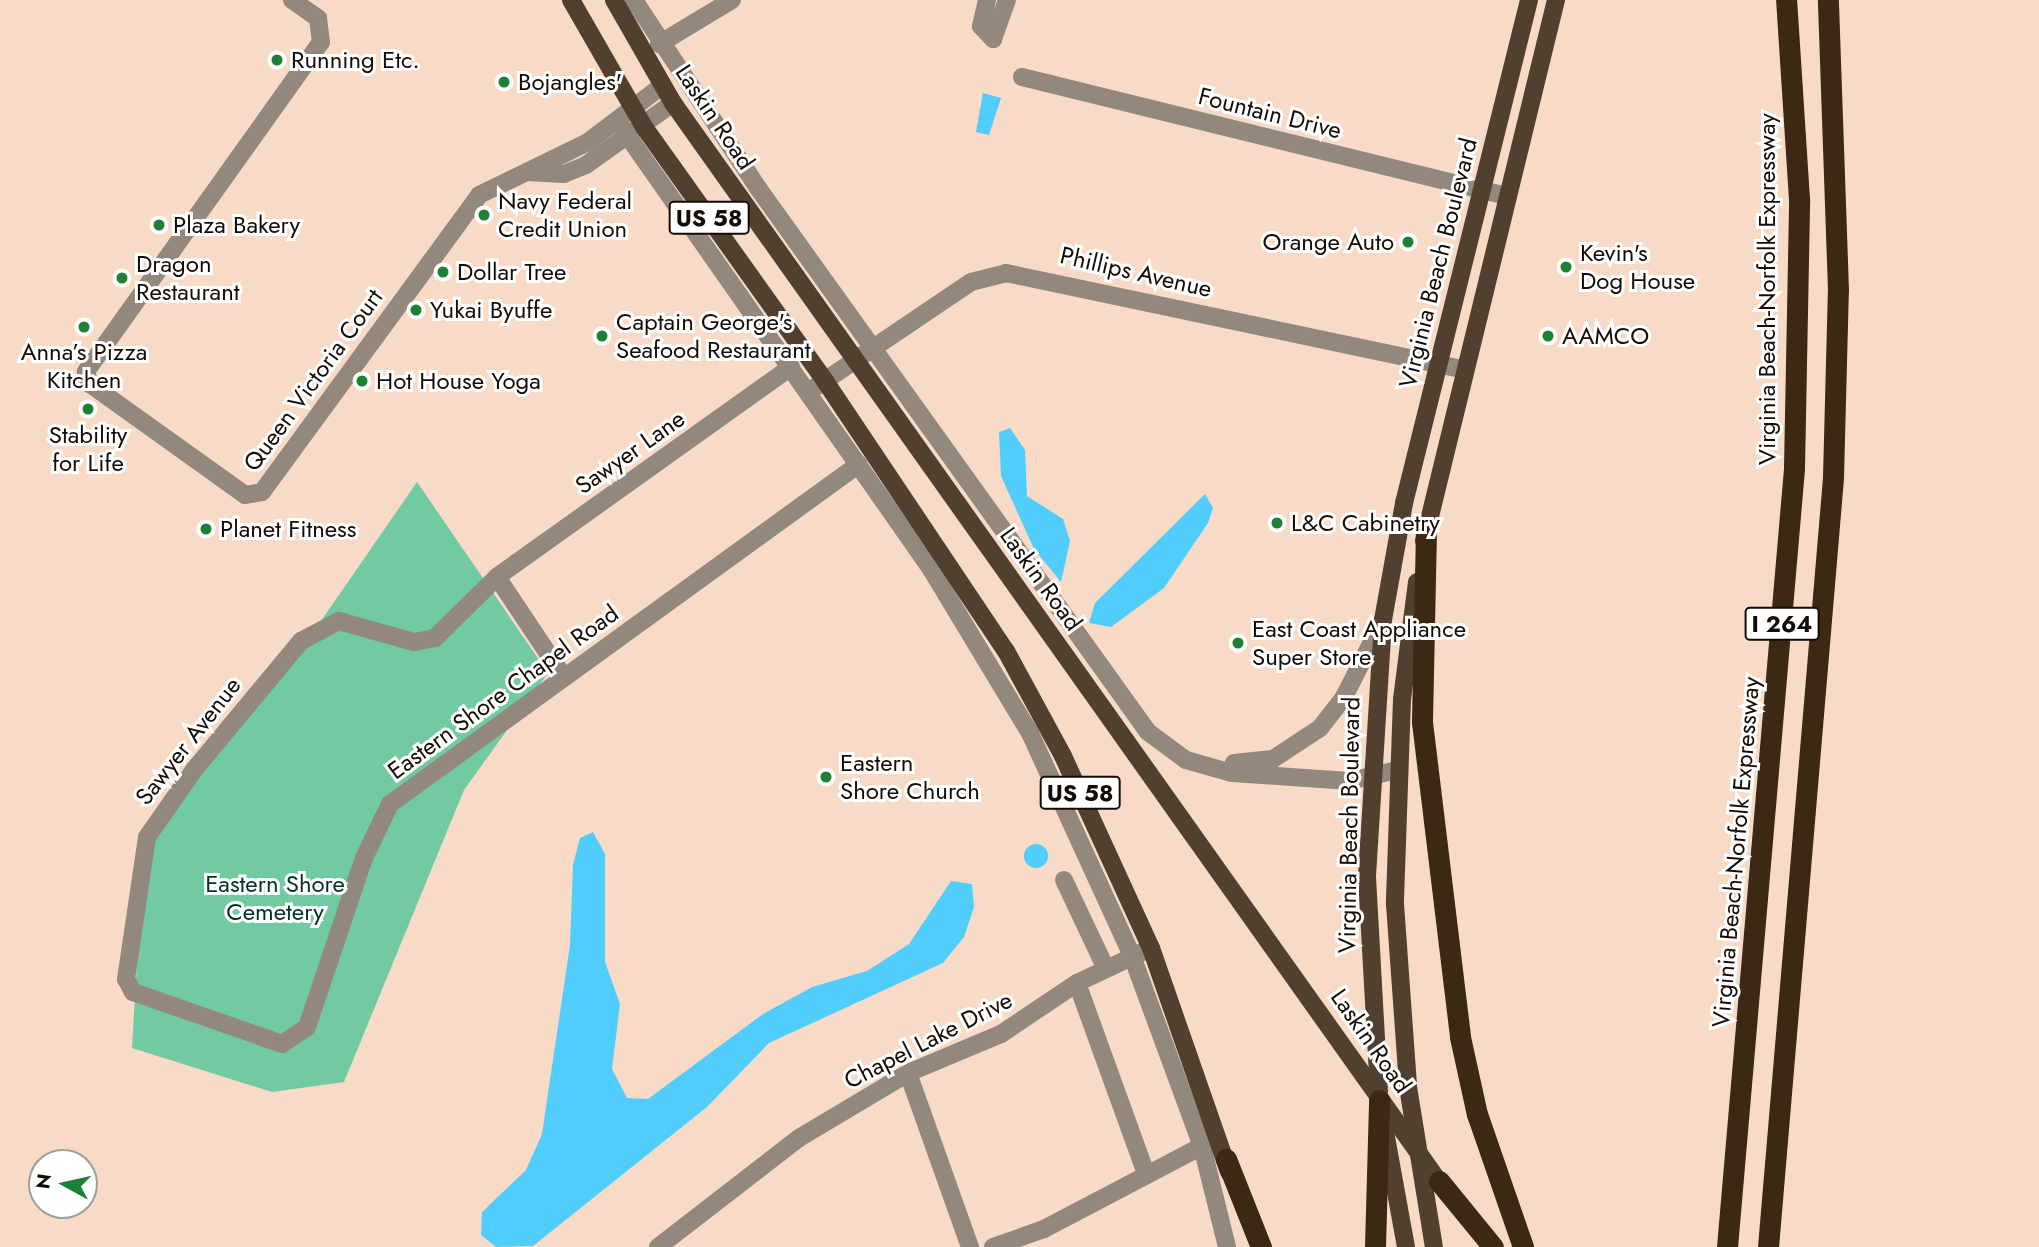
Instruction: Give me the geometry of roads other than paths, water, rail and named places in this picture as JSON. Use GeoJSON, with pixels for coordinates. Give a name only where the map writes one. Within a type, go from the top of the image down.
{"type":"FeatureCollection","features":[{"type":"Feature","properties":{"kind":"highway","name":"Virginia Beach-Norfolk Expressway"},"geometry":{"type":"LineString","coordinates":[[1727,1247],[1794,468],[1799,199],[1786,0]]}},
{"type":"Feature","properties":{"kind":"highway","name":"I 264"},"geometry":{"type":"LineString","coordinates":[[1768,1247],[1833,477],[1838,290],[1828,0]]}},
{"type":"Feature","properties":{"kind":"highway"},"geometry":{"type":"LineString","coordinates":[[1426,530],[1422,722],[1452,982],[1477,1114],[1523,1247]]}},
{"type":"Feature","properties":{"kind":"highway"},"geometry":{"type":"LineString","coordinates":[[1375,1247],[1380,1100]]}},
{"type":"Feature","properties":{"kind":"highway"},"geometry":{"type":"LineString","coordinates":[[1226,1159],[1261,1247]]}},
{"type":"Feature","properties":{"kind":"highway"},"geometry":{"type":"LineString","coordinates":[[1439,1181],[1493,1247]]}},
{"type":"Feature","properties":{"kind":"main road","name":"US 58"},"geometry":{"type":"LineString","coordinates":[[571,0],[644,127],[825,381],[1006,651],[1063,756],[1151,948],[1226,1159],[1250,1247]]}},
{"type":"Feature","properties":{"kind":"main road","name":"Laskin Road"},"geometry":{"type":"LineString","coordinates":[[614,0],[673,103],[1439,1181]]}},
{"type":"Feature","properties":{"kind":"main road","name":"Virginia Beach Boulevard"},"geometry":{"type":"LineString","coordinates":[[1405,1247],[1380,1100],[1368,940],[1369,777],[1383,620],[1438,365],[1529,0]]}},
{"type":"Feature","properties":{"kind":"main road","name":"Virginia Beach Boulevard"},"geometry":{"type":"LineString","coordinates":[[1434,1247],[1401,1023],[1395,904],[1398,770],[1426,530],[1462,369],[1556,0]]}},
{"type":"Feature","properties":{"kind":"main road","name":"US 58"},"geometry":{"type":"LineString","coordinates":[[1439,1181],[1479,1247]]}},
{"type":"Feature","properties":{"kind":"street","name":"Queen Victoria Court"},"geometry":{"type":"LineString","coordinates":[[292,0],[318,18],[321,42],[88,366],[90,384],[239,492],[262,492],[472,202],[618,122],[663,85]]}},
{"type":"Feature","properties":{"kind":"street","name":"Laskin Road"},"geometry":{"type":"LineString","coordinates":[[634,0],[659,44],[1128,710],[1170,750],[1202,766]]}},
{"type":"Feature","properties":{"kind":"street"},"geometry":{"type":"LineString","coordinates":[[659,44],[732,0]]}},
{"type":"Feature","properties":{"kind":"street"},"geometry":{"type":"LineString","coordinates":[[987,0],[981,26],[993,39],[1007,0]]}},
{"type":"Feature","properties":{"kind":"street","name":"Fountain Drive"},"geometry":{"type":"LineString","coordinates":[[1021,76],[1506,196]]}},
{"type":"Feature","properties":{"kind":"street"},"geometry":{"type":"LineString","coordinates":[[527,172],[564,174],[629,139],[673,103]]}},
{"type":"Feature","properties":{"kind":"street"},"geometry":{"type":"LineString","coordinates":[[618,122],[859,464],[1030,733],[1132,956],[1202,1146],[1227,1247]]}},
{"type":"Feature","properties":{"kind":"street","name":"Phillips Avenue"},"geometry":{"type":"LineString","coordinates":[[809,392],[971,282],[1006,273],[1462,369]]}},
{"type":"Feature","properties":{"kind":"street","name":"Sawyer Lane"},"geometry":{"type":"LineString","coordinates":[[497,577],[792,367]]}},
{"type":"Feature","properties":{"kind":"street","name":"Eastern Shore Chapel Road"},"geometry":{"type":"LineString","coordinates":[[244,1034],[282,1044],[307,1027],[364,858],[390,804],[859,464]]}},
{"type":"Feature","properties":{"kind":"street"},"geometry":{"type":"LineString","coordinates":[[497,577],[564,676]]}},
{"type":"Feature","properties":{"kind":"street","name":"Sawyer Avenue"},"geometry":{"type":"LineString","coordinates":[[244,1034],[140,998],[127,983],[147,837],[239,713],[312,633],[355,621],[425,642],[497,577]]}},
{"type":"Feature","properties":{"kind":"street"},"geometry":{"type":"LineString","coordinates":[[1202,766],[1273,759],[1303,743],[1345,697],[1383,620]]}},
{"type":"Feature","properties":{"kind":"street"},"geometry":{"type":"LineString","coordinates":[[1202,766],[1349,781],[1398,770]]}},
{"type":"Feature","properties":{"kind":"street"},"geometry":{"type":"LineString","coordinates":[[1064,880],[1106,969]]}},
{"type":"Feature","properties":{"kind":"street","name":"Chapel Lake Drive"},"geometry":{"type":"LineString","coordinates":[[666,1244],[799,1138],[908,1073],[1001,1034],[1077,983],[1151,948]]}},
{"type":"Feature","properties":{"kind":"street"},"geometry":{"type":"LineString","coordinates":[[1077,983],[1146,1174]]}},
{"type":"Feature","properties":{"kind":"street"},"geometry":{"type":"LineString","coordinates":[[908,1073],[970,1247]]}},
{"type":"Feature","properties":{"kind":"street"},"geometry":{"type":"LineString","coordinates":[[993,1247],[1044,1229],[1202,1146]]}},
{"type":"Feature","properties":{"kind":"water"},"geometry":{"type":"Polygon","coordinates":[[[983,93],[1001,98],[989,135],[976,132],[983,93]]]}},
{"type":"Feature","properties":{"kind":"water"},"geometry":{"type":"Polygon","coordinates":[[[1010,428],[1025,450],[1027,496],[1063,519],[1070,541],[1061,582],[1034,549],[1001,476],[999,432],[1010,428]]]}},
{"type":"Feature","properties":{"kind":"water"},"geometry":{"type":"Polygon","coordinates":[[[1205,494],[1213,508],[1208,523],[1164,588],[1111,627],[1089,623],[1095,603],[1205,494]]]}},
{"type":"Feature","properties":{"kind":"water"},"geometry":{"type":"Polygon","coordinates":[[[593,832],[605,854],[605,962],[620,1004],[612,1069],[627,1098],[648,1099],[763,1014],[812,987],[867,971],[909,944],[951,881],[972,884],[974,907],[964,937],[943,963],[769,1043],[707,1107],[533,1246],[496,1247],[481,1235],[482,1212],[526,1170],[542,1134],[570,945],[573,865],[580,838],[593,832]]]}},
{"type":"Feature","properties":{"kind":"water"},"geometry":{"type":"Polygon","coordinates":[[[1036,844],[1044,848],[1048,856],[1044,864],[1036,868],[1028,864],[1024,856],[1028,848],[1036,844]]]}},
{"type":"Feature","properties":{"kind":"place","name":"Running Etc."},"geometry":{"type":"Point","coordinates":[277,60]}},
{"type":"Feature","properties":{"kind":"place","name":"Bojangles'"},"geometry":{"type":"Point","coordinates":[504,82]}},
{"type":"Feature","properties":{"kind":"place","name":"Navy Federal Credit Union"},"geometry":{"type":"Point","coordinates":[484,215]}},
{"type":"Feature","properties":{"kind":"place","name":"Plaza Bakery"},"geometry":{"type":"Point","coordinates":[159,225]}},
{"type":"Feature","properties":{"kind":"place","name":"Orange Auto"},"geometry":{"type":"Point","coordinates":[1408,242]}},
{"type":"Feature","properties":{"kind":"place","name":"Kevin's Dog House"},"geometry":{"type":"Point","coordinates":[1566,267]}},
{"type":"Feature","properties":{"kind":"place","name":"Dollar Tree"},"geometry":{"type":"Point","coordinates":[443,272]}},
{"type":"Feature","properties":{"kind":"place","name":"Dragon Restaurant"},"geometry":{"type":"Point","coordinates":[122,278]}},
{"type":"Feature","properties":{"kind":"place","name":"Yukai Byuffe"},"geometry":{"type":"Point","coordinates":[416,310]}},
{"type":"Feature","properties":{"kind":"place","name":"Anna’s Pizza Kitchen"},"geometry":{"type":"Point","coordinates":[84,327]}},
{"type":"Feature","properties":{"kind":"place","name":"Captain George's Seafood Restaurant"},"geometry":{"type":"Point","coordinates":[602,336]}},
{"type":"Feature","properties":{"kind":"place","name":"AAMCO"},"geometry":{"type":"Point","coordinates":[1548,336]}},
{"type":"Feature","properties":{"kind":"place","name":"Hot House Yoga"},"geometry":{"type":"Point","coordinates":[362,381]}},
{"type":"Feature","properties":{"kind":"place","name":"Stability for Life"},"geometry":{"type":"Point","coordinates":[88,409]}},
{"type":"Feature","properties":{"kind":"place","name":"L&C Cabinetry"},"geometry":{"type":"Point","coordinates":[1277,523]}},
{"type":"Feature","properties":{"kind":"place","name":"Planet Fitness"},"geometry":{"type":"Point","coordinates":[206,529]}},
{"type":"Feature","properties":{"kind":"place","name":"East Coast Appliance Super Store"},"geometry":{"type":"Point","coordinates":[1238,643]}},
{"type":"Feature","properties":{"kind":"place","name":"Eastern Shore Church"},"geometry":{"type":"Point","coordinates":[826,777]}},
{"type":"Feature","properties":{"kind":"park label","name":"Eastern Shore Cemetery"},"geometry":{"type":"Point","coordinates":[275,898]}}]}
